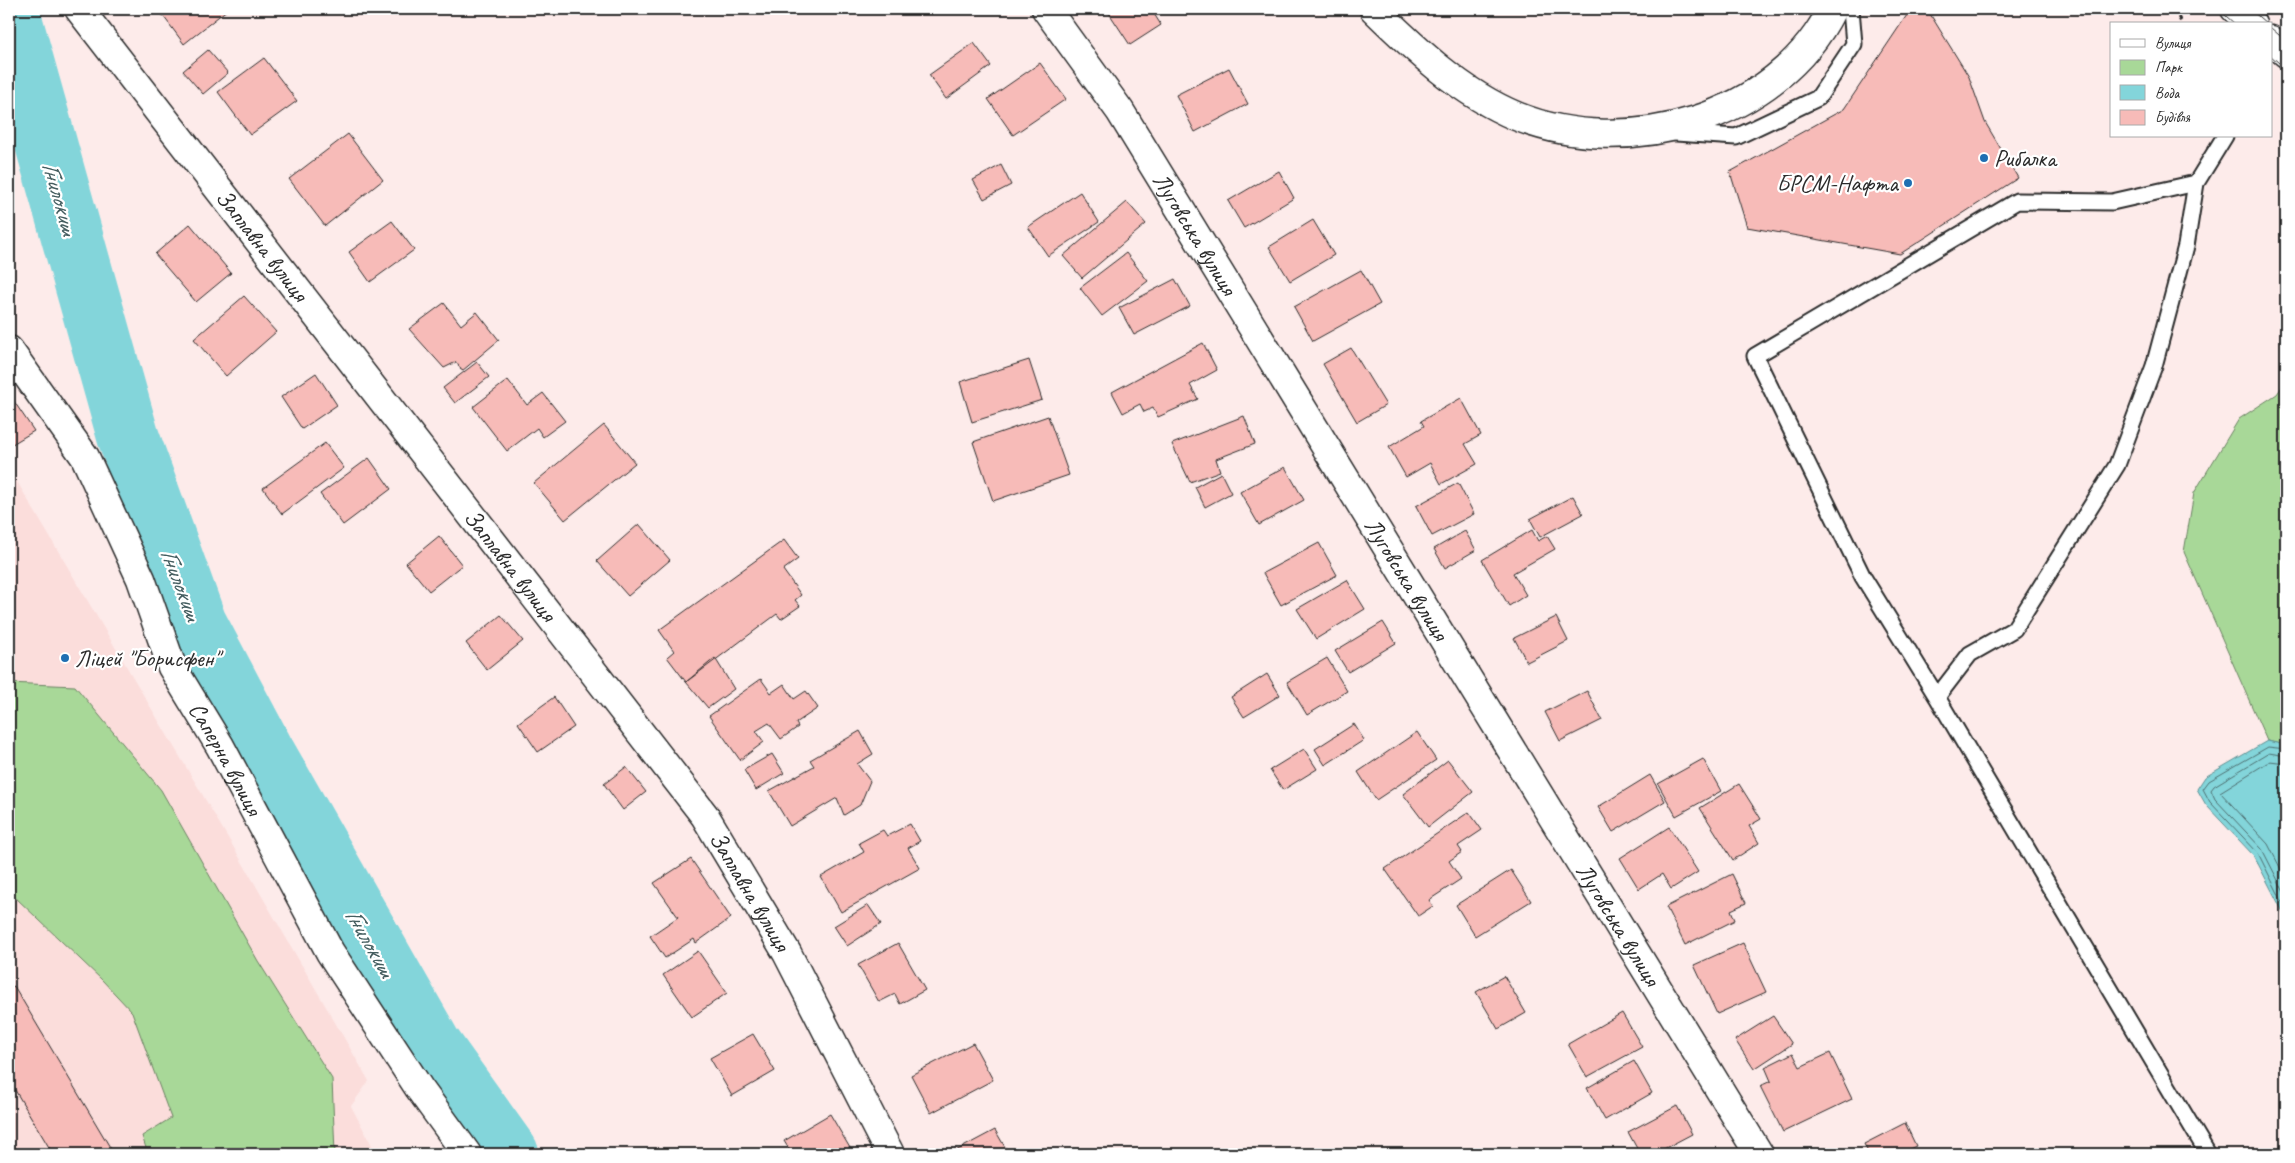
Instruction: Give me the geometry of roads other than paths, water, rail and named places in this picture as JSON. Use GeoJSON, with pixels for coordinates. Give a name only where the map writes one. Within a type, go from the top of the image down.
{"type":"FeatureCollection","features":[{"type":"Feature","properties":{"kind":"street","name":"Заплавна вулиця"},"geometry":{"type":"LineString","coordinates":[[79,9],[705,816],[787,953],[890,1154]]}},
{"type":"Feature","properties":{"kind":"street","name":"Луговська вулиця"},"geometry":{"type":"LineString","coordinates":[[1046,9],[1120,111],[1759,1154]]}},
{"type":"Feature","properties":{"kind":"street"},"geometry":{"type":"LineString","coordinates":[[1374,9],[1440,70],[1480,96],[1515,115],[1556,129],[1598,134],[1647,131],[1696,121],[1739,102],[1775,78],[1806,48],[1832,9]]}},
{"type":"Feature","properties":{"kind":"street"},"geometry":{"type":"LineString","coordinates":[[2235,9],[2250,22]]}},
{"type":"Feature","properties":{"kind":"street","name":"Саперна вулиця"},"geometry":{"type":"LineString","coordinates":[[9,350],[85,457],[142,580],[172,667],[220,746],[330,952],[419,1088],[467,1154]]}},
{"type":"Feature","properties":{"kind":"lane"},"geometry":{"type":"LineString","coordinates":[[1647,131],[1736,137],[1818,98],[1854,44],[1851,9]]}},
{"type":"Feature","properties":{"kind":"lane"},"geometry":{"type":"LineString","coordinates":[[1937,697],[1970,654],[2014,629],[2117,465],[2154,366],[2186,246],[2196,183],[2224,138]]}},
{"type":"Feature","properties":{"kind":"lane"},"geometry":{"type":"LineString","coordinates":[[2196,183],[2112,202],[2017,201],[1754,356],[1863,577],[1937,697],[2208,1154]]}},
{"type":"Feature","properties":{"kind":"water"},"geometry":{"type":"Polygon","coordinates":[[[2267,741],[2286,745],[2286,918],[2254,856],[2206,805],[2197,789],[2205,777],[2267,741]]]}},
{"type":"Feature","properties":{"kind":"waterway","name":"Гнилокиш"},"geometry":{"type":"LineString","coordinates":[[9,12],[128,436],[196,624],[263,751],[431,1046],[508,1154]]}},
{"type":"Feature","properties":{"kind":"tram line"},"geometry":{"type":"LineString","coordinates":[[2218,9],[2233,22]]}},
{"type":"Feature","properties":{"kind":"tram line"},"geometry":{"type":"LineString","coordinates":[[2250,9],[2265,22]]}},
{"type":"Feature","properties":{"kind":"tram line"},"geometry":{"type":"LineString","coordinates":[[2272,29],[2286,41]]}},
{"type":"Feature","properties":{"kind":"tram line"},"geometry":{"type":"LineString","coordinates":[[2272,57],[2286,69]]}},
{"type":"Feature","properties":{"kind":"place","name":"Рибалка"},"geometry":{"type":"Point","coordinates":[1984,158]}},
{"type":"Feature","properties":{"kind":"place","name":"БРСМ-Нафта"},"geometry":{"type":"Point","coordinates":[1908,183]}},
{"type":"Feature","properties":{"kind":"place","name":"Ліцей \"Борисфен\""},"geometry":{"type":"Point","coordinates":[65,658]}}]}
